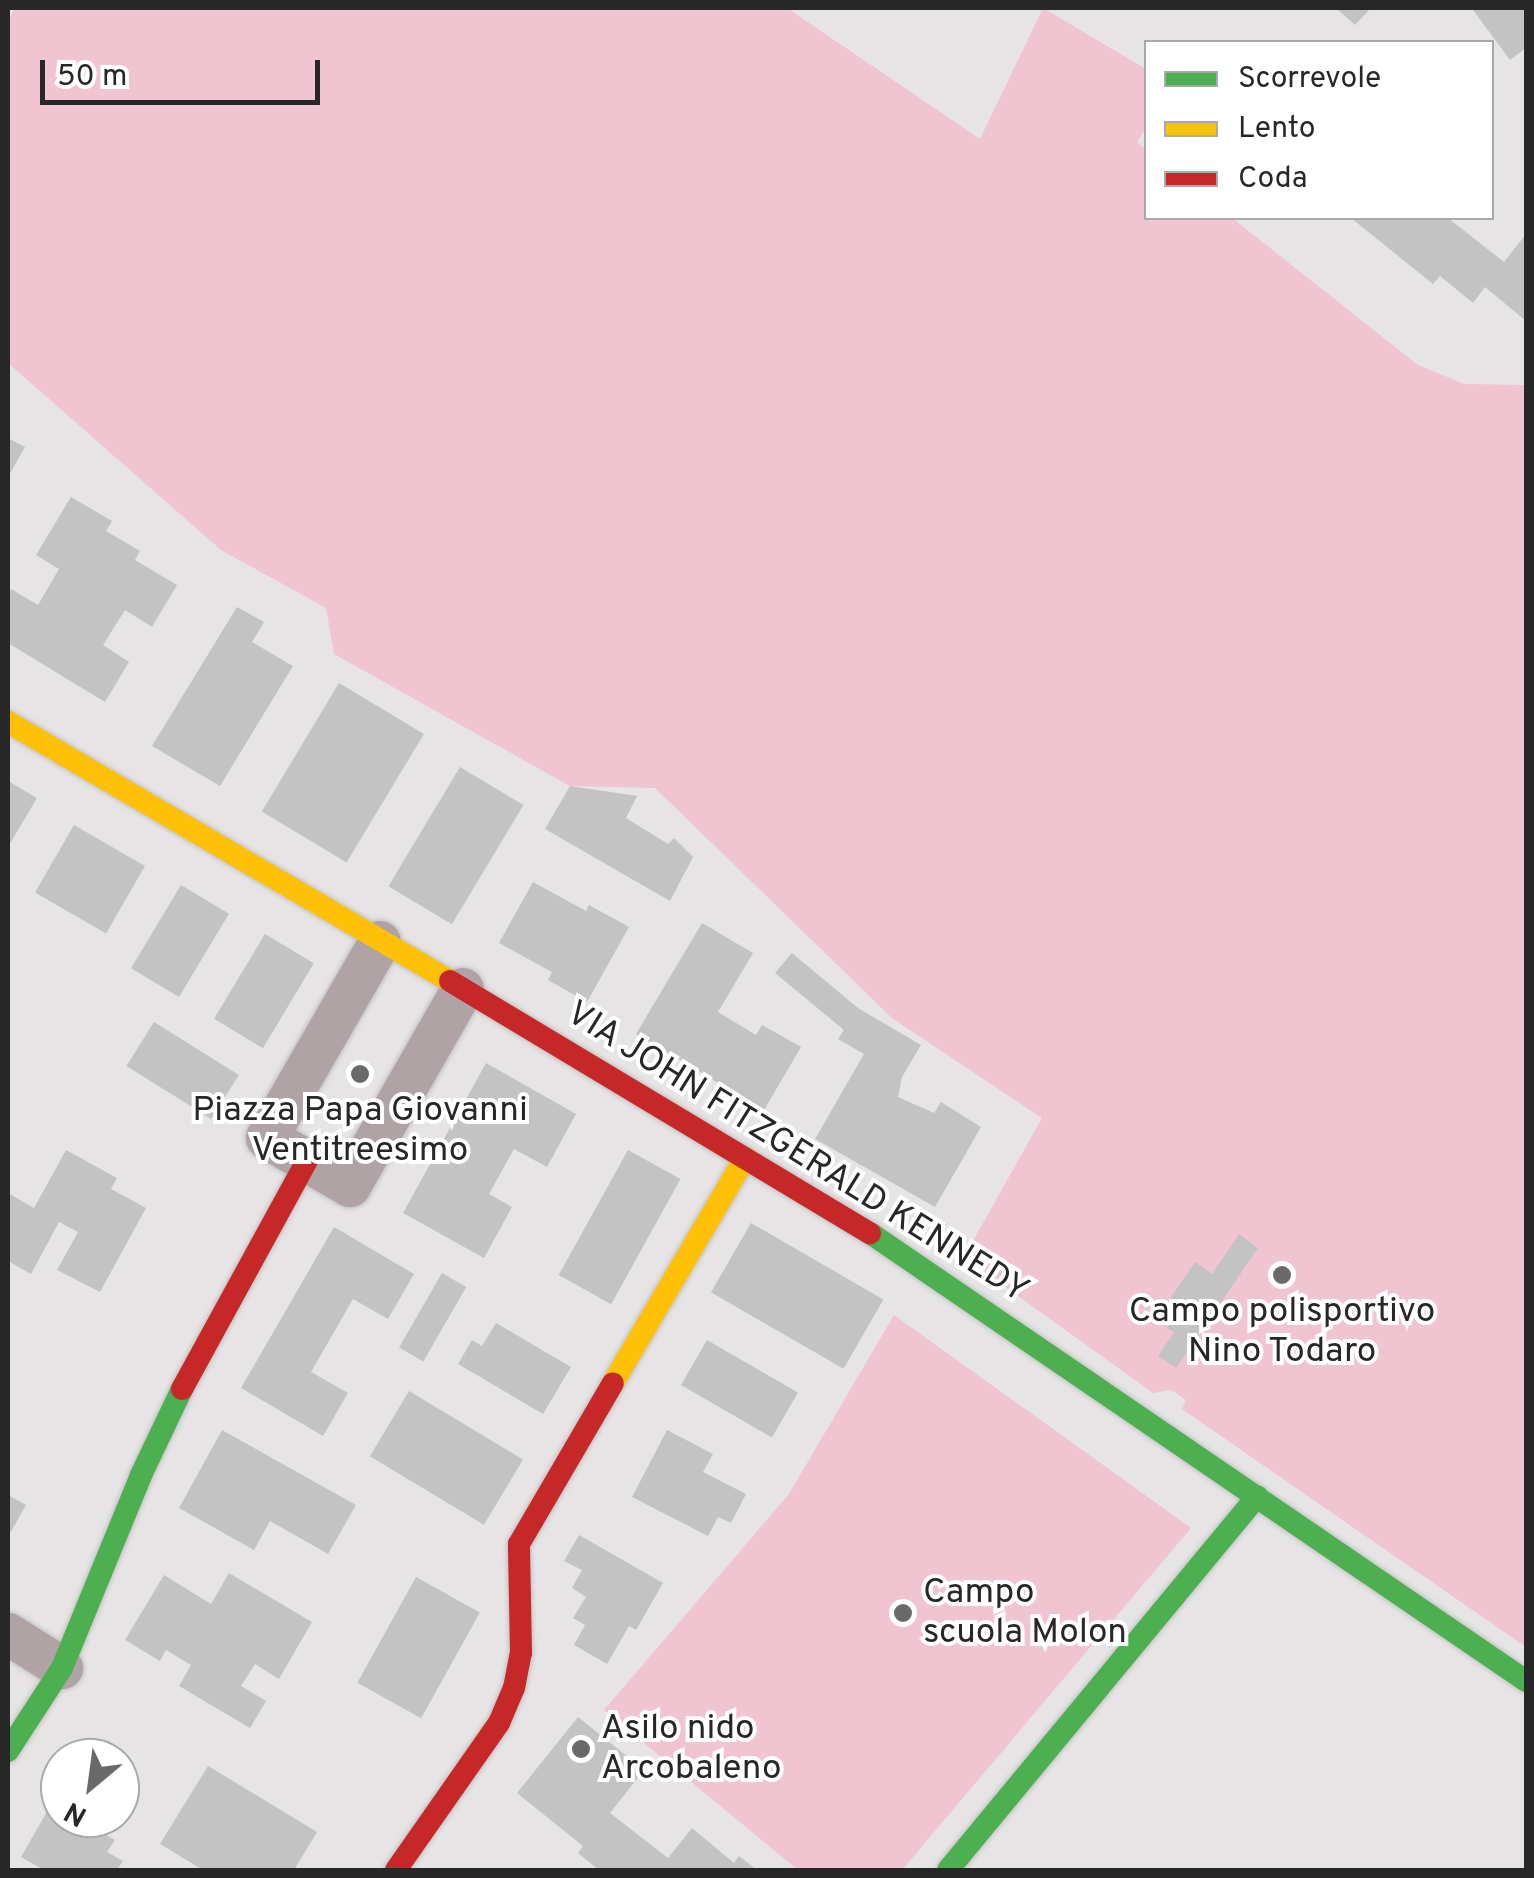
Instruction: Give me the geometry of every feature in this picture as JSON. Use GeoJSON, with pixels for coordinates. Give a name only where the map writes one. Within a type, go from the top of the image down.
{"type":"FeatureCollection","features":[{"type":"Feature","properties":{"kind":"street","name":"VIA JOHN FITZGERALD KENNEDY"},"geometry":{"type":"LineString","coordinates":[[8,722],[924,1266],[1526,1681]]}},
{"type":"Feature","properties":{"kind":"street"},"geometry":{"type":"LineString","coordinates":[[380,942],[266,1138],[300,1173],[350,1186],[463,989]]}},
{"type":"Feature","properties":{"kind":"street"},"geometry":{"type":"LineString","coordinates":[[396,1870],[500,1723],[514,1688],[522,1653],[519,1544],[745,1158]]}},
{"type":"Feature","properties":{"kind":"street"},"geometry":{"type":"LineString","coordinates":[[8,1751],[62,1668],[141,1474],[202,1347],[300,1173]]}},
{"type":"Feature","properties":{"kind":"street"},"geometry":{"type":"LineString","coordinates":[[948,1870],[1257,1496]]}},
{"type":"Feature","properties":{"kind":"street"},"geometry":{"type":"LineString","coordinates":[[8,1634],[62,1668]]}},
{"type":"Feature","properties":{"kind":"shaded area"},"geometry":{"type":"Polygon","coordinates":[[[15,8],[787,8],[980,139],[1043,8],[1144,68],[1144,131],[1137,142],[1144,148],[1144,220],[1235,220],[1418,365],[1464,384],[1526,385],[1526,1647],[1182,1409],[1186,1400],[1179,1395],[1171,1390],[1153,1393],[964,1257],[1042,1118],[892,1018],[655,788],[570,786],[334,654],[326,608],[221,550],[8,363],[8,21],[15,8]]]}},
{"type":"Feature","properties":{"kind":"shaded area","name":"Campo scuola Molon"},"geometry":{"type":"Polygon","coordinates":[[[894,1315],[1191,1528],[902,1870],[798,1870],[604,1710],[789,1494],[894,1315]]]}},
{"type":"Feature","properties":{"kind":"building"},"geometry":{"type":"Polygon","coordinates":[[[1336,8],[1371,8],[1355,25],[1336,8]]]}},
{"type":"Feature","properties":{"kind":"building"},"geometry":{"type":"Polygon","coordinates":[[[1526,8],[1526,48],[1510,60],[1473,10],[1526,8]]]}},
{"type":"Feature","properties":{"kind":"building"},"geometry":{"type":"Polygon","coordinates":[[[1353,220],[1451,220],[1504,262],[1526,234],[1526,321],[1485,287],[1473,303],[1440,276],[1433,284],[1353,220]]]}},
{"type":"Feature","properties":{"kind":"building"},"geometry":{"type":"Polygon","coordinates":[[[8,438],[25,447],[8,477],[8,438]]]}},
{"type":"Feature","properties":{"kind":"building"},"geometry":{"type":"Polygon","coordinates":[[[71,497],[112,521],[106,531],[140,551],[135,560],[177,585],[152,627],[125,610],[103,645],[129,662],[105,702],[8,643],[11,589],[38,605],[59,569],[36,555],[71,497]]]}},
{"type":"Feature","properties":{"kind":"building"},"geometry":{"type":"Polygon","coordinates":[[[237,607],[264,622],[252,642],[293,666],[220,786],[152,746],[237,607]]]}},
{"type":"Feature","properties":{"kind":"building"},"geometry":{"type":"Polygon","coordinates":[[[339,683],[424,734],[347,863],[262,812],[339,683]]]}},
{"type":"Feature","properties":{"kind":"building"},"geometry":{"type":"Polygon","coordinates":[[[460,767],[523,805],[452,924],[388,886],[460,767]]]}},
{"type":"Feature","properties":{"kind":"building"},"geometry":{"type":"Polygon","coordinates":[[[8,781],[37,798],[8,847],[8,781]]]}},
{"type":"Feature","properties":{"kind":"building"},"geometry":{"type":"Polygon","coordinates":[[[570,786],[637,796],[626,818],[668,844],[674,838],[693,857],[670,901],[545,829],[570,786]]]}},
{"type":"Feature","properties":{"kind":"building"},"geometry":{"type":"Polygon","coordinates":[[[74,825],[145,866],[106,934],[35,893],[74,825]]]}},
{"type":"Feature","properties":{"kind":"building"},"geometry":{"type":"Polygon","coordinates":[[[533,882],[586,911],[589,905],[629,927],[587,1002],[548,980],[552,972],[499,943],[533,882]]]}},
{"type":"Feature","properties":{"kind":"building"},"geometry":{"type":"Polygon","coordinates":[[[181,885],[229,914],[179,997],[131,968],[181,885]]]}},
{"type":"Feature","properties":{"kind":"building"},"geometry":{"type":"Polygon","coordinates":[[[702,923],[753,953],[718,1012],[756,1035],[762,1025],[801,1047],[764,1110],[636,1034],[702,923]]]}},
{"type":"Feature","properties":{"kind":"building"},"geometry":{"type":"Polygon","coordinates":[[[265,934],[314,963],[263,1048],[214,1019],[265,934]]]}},
{"type":"Feature","properties":{"kind":"building"},"geometry":{"type":"Polygon","coordinates":[[[792,953],[858,1008],[921,1045],[902,1077],[898,1097],[934,1113],[941,1102],[981,1127],[935,1207],[815,1139],[864,1054],[838,1039],[844,1030],[775,973],[792,953]]]}},
{"type":"Feature","properties":{"kind":"building"},"geometry":{"type":"Polygon","coordinates":[[[154,1022],[239,1075],[211,1119],[126,1066],[154,1022]]]}},
{"type":"Feature","properties":{"kind":"building"},"geometry":{"type":"Polygon","coordinates":[[[486,1063],[576,1114],[547,1167],[514,1149],[489,1194],[512,1207],[484,1258],[403,1213],[486,1063]]]}},
{"type":"Feature","properties":{"kind":"building"},"geometry":{"type":"Polygon","coordinates":[[[66,1150],[117,1178],[111,1189],[146,1208],[100,1292],[57,1270],[78,1232],[59,1222],[31,1274],[8,1261],[8,1193],[34,1208],[66,1150]]]}},
{"type":"Feature","properties":{"kind":"building"},"geometry":{"type":"Polygon","coordinates":[[[628,1150],[680,1179],[611,1304],[559,1275],[628,1150]]]}},
{"type":"Feature","properties":{"kind":"building"},"geometry":{"type":"Polygon","coordinates":[[[751,1223],[884,1300],[844,1369],[711,1292],[751,1223]]]}},
{"type":"Feature","properties":{"kind":"building"},"geometry":{"type":"Polygon","coordinates":[[[334,1227],[414,1274],[388,1319],[353,1299],[311,1372],[348,1393],[323,1436],[241,1388],[334,1227]]]}},
{"type":"Feature","properties":{"kind":"building"},"geometry":{"type":"Polygon","coordinates":[[[1239,1234],[1258,1248],[1176,1368],[1158,1356],[1174,1332],[1167,1328],[1179,1310],[1167,1303],[1195,1262],[1212,1274],[1239,1234]]]}},
{"type":"Feature","properties":{"kind":"building"},"geometry":{"type":"Polygon","coordinates":[[[442,1273],[466,1287],[423,1361],[399,1347],[442,1273]]]}},
{"type":"Feature","properties":{"kind":"building"},"geometry":{"type":"Polygon","coordinates":[[[496,1323],[571,1367],[543,1414],[458,1364],[472,1340],[482,1346],[496,1323]]]}},
{"type":"Feature","properties":{"kind":"building"},"geometry":{"type":"Polygon","coordinates":[[[707,1340],[798,1392],[772,1438],[681,1385],[707,1340]]]}},
{"type":"Feature","properties":{"kind":"building"},"geometry":{"type":"Polygon","coordinates":[[[409,1391],[523,1460],[484,1525],[370,1456],[409,1391]]]}},
{"type":"Feature","properties":{"kind":"building"},"geometry":{"type":"Polygon","coordinates":[[[222,1430],[356,1505],[328,1554],[270,1521],[254,1550],[179,1508],[222,1430]]]}},
{"type":"Feature","properties":{"kind":"building"},"geometry":{"type":"Polygon","coordinates":[[[667,1430],[713,1454],[703,1472],[746,1494],[731,1523],[718,1517],[708,1536],[632,1497],[667,1430]]]}},
{"type":"Feature","properties":{"kind":"building"},"geometry":{"type":"Polygon","coordinates":[[[8,1495],[26,1505],[8,1537],[8,1495]]]}},
{"type":"Feature","properties":{"kind":"building"},"geometry":{"type":"Polygon","coordinates":[[[579,1535],[663,1583],[636,1630],[629,1626],[607,1664],[574,1645],[585,1625],[573,1618],[586,1597],[572,1588],[582,1570],[564,1561],[579,1535]]]}},
{"type":"Feature","properties":{"kind":"building"},"geometry":{"type":"Polygon","coordinates":[[[229,1573],[312,1622],[279,1679],[255,1664],[241,1686],[266,1701],[250,1728],[179,1686],[191,1665],[166,1650],[160,1661],[125,1640],[164,1575],[211,1604],[229,1573]]]}},
{"type":"Feature","properties":{"kind":"building"},"geometry":{"type":"Polygon","coordinates":[[[416,1577],[480,1612],[421,1718],[357,1683],[416,1577]]]}},
{"type":"Feature","properties":{"kind":"building"},"geometry":{"type":"Polygon","coordinates":[[[578,1717],[644,1770],[610,1813],[668,1858],[692,1828],[734,1863],[739,1856],[757,1870],[599,1870],[578,1853],[583,1846],[517,1793],[578,1717]]]}},
{"type":"Feature","properties":{"kind":"building"},"geometry":{"type":"Polygon","coordinates":[[[208,1766],[317,1832],[294,1870],[203,1870],[160,1844],[208,1766]]]}},
{"type":"Feature","properties":{"kind":"building"},"geometry":{"type":"Polygon","coordinates":[[[40,1824],[40,1838],[112,1838],[115,1840],[107,1852],[123,1861],[117,1870],[44,1870],[21,1857],[40,1824]]]}},
{"type":"Feature","properties":{"kind":"traffic: fast"},"geometry":{"type":"LineString","coordinates":[[870,1233],[1526,1681]]}},
{"type":"Feature","properties":{"kind":"traffic: fast"},"geometry":{"type":"LineString","coordinates":[[8,1751],[62,1668],[141,1475],[182,1389]]}},
{"type":"Feature","properties":{"kind":"traffic: fast"},"geometry":{"type":"LineString","coordinates":[[948,1870],[1257,1496]]}},
{"type":"Feature","properties":{"kind":"traffic: slow"},"geometry":{"type":"LineString","coordinates":[[8,722],[450,981]]}},
{"type":"Feature","properties":{"kind":"traffic: slow"},"geometry":{"type":"LineString","coordinates":[[613,1383],[745,1158]]}},
{"type":"Feature","properties":{"kind":"traffic: jam"},"geometry":{"type":"LineString","coordinates":[[450,981],[870,1233]]}},
{"type":"Feature","properties":{"kind":"traffic: jam"},"geometry":{"type":"LineString","coordinates":[[182,1389],[307,1161]]}},
{"type":"Feature","properties":{"kind":"traffic: jam"},"geometry":{"type":"LineString","coordinates":[[396,1870],[499,1723],[514,1688],[521,1653],[519,1544],[613,1383]]}},
{"type":"Feature","properties":{"kind":"place","name":"Piazza Papa Giovanni Ventitreesimo"},"geometry":{"type":"Point","coordinates":[360,1074]}},
{"type":"Feature","properties":{"kind":"place","name":"Campo polisportivo Nino Todaro"},"geometry":{"type":"Point","coordinates":[1282,1275]}},
{"type":"Feature","properties":{"kind":"place","name":"Campo scuola Molon"},"geometry":{"type":"Point","coordinates":[903,1613]}},
{"type":"Feature","properties":{"kind":"place","name":"Asilo nido Arcobaleno"},"geometry":{"type":"Point","coordinates":[581,1749]}}]}
